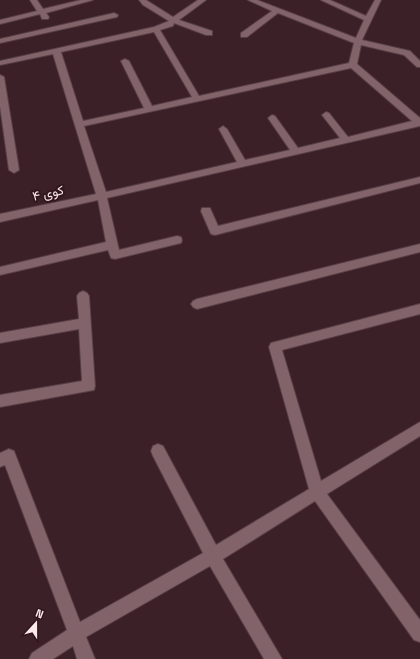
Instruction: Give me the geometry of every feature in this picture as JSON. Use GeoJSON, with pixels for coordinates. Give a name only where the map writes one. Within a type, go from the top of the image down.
{"type":"FeatureCollection","features":[{"type":"Feature","properties":{"kind":"street"},"geometry":{"type":"LineString","coordinates":[[33,0],[53,28]]}},
{"type":"Feature","properties":{"kind":"street"},"geometry":{"type":"LineString","coordinates":[[0,22],[90,0]]}},
{"type":"Feature","properties":{"kind":"street"},"geometry":{"type":"LineString","coordinates":[[142,0],[145,4],[173,20],[209,33]]}},
{"type":"Feature","properties":{"kind":"street"},"geometry":{"type":"LineString","coordinates":[[0,62],[156,29],[170,24],[173,20],[203,0]]}},
{"type":"Feature","properties":{"kind":"street"},"geometry":{"type":"LineString","coordinates":[[251,0],[359,42],[420,56]]}},
{"type":"Feature","properties":{"kind":"street"},"geometry":{"type":"LineString","coordinates":[[324,0],[368,19]]}},
{"type":"Feature","properties":{"kind":"street"},"geometry":{"type":"LineString","coordinates":[[378,0],[368,19],[352,58],[353,65],[419,123]]}},
{"type":"Feature","properties":{"kind":"street"},"geometry":{"type":"LineString","coordinates":[[244,35],[278,10]]}},
{"type":"Feature","properties":{"kind":"street"},"geometry":{"type":"LineString","coordinates":[[0,40],[114,15]]}},
{"type":"Feature","properties":{"kind":"street"},"geometry":{"type":"LineString","coordinates":[[156,29],[197,99]]}},
{"type":"Feature","properties":{"kind":"street"},"geometry":{"type":"LineString","coordinates":[[56,50],[102,196],[115,255],[177,240]]}},
{"type":"Feature","properties":{"kind":"street"},"geometry":{"type":"LineString","coordinates":[[407,53],[420,65]]}},
{"type":"Feature","properties":{"kind":"street"},"geometry":{"type":"LineString","coordinates":[[125,61],[149,109]]}},
{"type":"Feature","properties":{"kind":"street"},"geometry":{"type":"LineString","coordinates":[[80,124],[353,65]]}},
{"type":"Feature","properties":{"kind":"street"},"geometry":{"type":"LineString","coordinates":[[0,77],[14,170]]}},
{"type":"Feature","properties":{"kind":"street"},"geometry":{"type":"LineString","coordinates":[[326,115],[346,140]]}},
{"type":"Feature","properties":{"kind":"street"},"geometry":{"type":"LineString","coordinates":[[272,118],[296,152]]}},
{"type":"Feature","properties":{"kind":"street","name":"کوی ۴"},"geometry":{"type":"LineString","coordinates":[[0,218],[419,123]]}},
{"type":"Feature","properties":{"kind":"street"},"geometry":{"type":"LineString","coordinates":[[223,129],[242,163]]}},
{"type":"Feature","properties":{"kind":"street"},"geometry":{"type":"LineString","coordinates":[[206,210],[214,231],[420,180]]}},
{"type":"Feature","properties":{"kind":"street"},"geometry":{"type":"LineString","coordinates":[[0,271],[112,245]]}},
{"type":"Feature","properties":{"kind":"street"},"geometry":{"type":"LineString","coordinates":[[197,304],[420,248]]}},
{"type":"Feature","properties":{"kind":"street"},"geometry":{"type":"LineString","coordinates":[[0,401],[89,386],[83,296]]}},
{"type":"Feature","properties":{"kind":"street"},"geometry":{"type":"LineString","coordinates":[[420,309],[275,347],[317,492],[420,634]]}},
{"type":"Feature","properties":{"kind":"street"},"geometry":{"type":"LineString","coordinates":[[0,338],[84,323]]}},
{"type":"Feature","properties":{"kind":"street"},"geometry":{"type":"LineString","coordinates":[[38,659],[77,633],[213,556],[419,432]]}},
{"type":"Feature","properties":{"kind":"street"},"geometry":{"type":"LineString","coordinates":[[158,451],[213,556],[273,659]]}},
{"type":"Feature","properties":{"kind":"street"},"geometry":{"type":"LineString","coordinates":[[0,460],[9,456],[86,659]]}}]}
